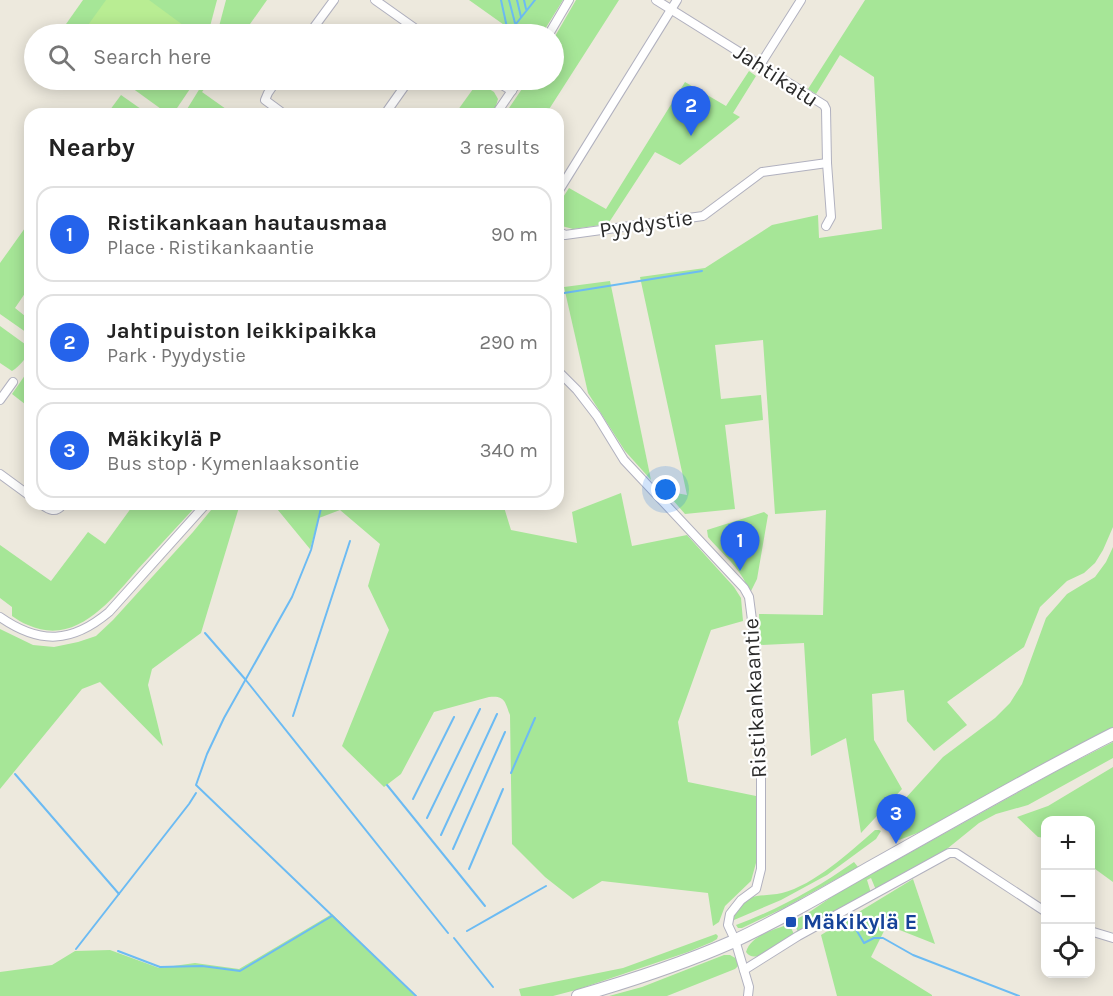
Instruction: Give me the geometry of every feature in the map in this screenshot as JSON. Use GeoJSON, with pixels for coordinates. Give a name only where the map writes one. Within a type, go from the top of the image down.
{"type":"FeatureCollection","features":[{"type":"Feature","properties":{"kind":"main road"},"geometry":{"type":"LineString","coordinates":[[578,996],[677,964],[735,940],[792,912],[1113,734]]}},
{"type":"Feature","properties":{"kind":"street"},"geometry":{"type":"LineString","coordinates":[[316,24],[334,0]]}},
{"type":"Feature","properties":{"kind":"street"},"geometry":{"type":"LineString","coordinates":[[375,0],[409,24]]}},
{"type":"Feature","properties":{"kind":"street"},"geometry":{"type":"LineString","coordinates":[[555,24],[569,0]]}},
{"type":"Feature","properties":{"kind":"street","name":"Jahtikatu"},"geometry":{"type":"LineString","coordinates":[[656,0],[824,105],[831,218],[826,225]]}},
{"type":"Feature","properties":{"kind":"street"},"geometry":{"type":"LineString","coordinates":[[564,182],[677,0]]}},
{"type":"Feature","properties":{"kind":"street"},"geometry":{"type":"LineString","coordinates":[[760,65],[801,0]]}},
{"type":"Feature","properties":{"kind":"street"},"geometry":{"type":"LineString","coordinates":[[270,90],[265,100],[276,108]]}},
{"type":"Feature","properties":{"kind":"street"},"geometry":{"type":"LineString","coordinates":[[389,108],[402,90]]}},
{"type":"Feature","properties":{"kind":"street"},"geometry":{"type":"LineString","coordinates":[[500,108],[512,91]]}},
{"type":"Feature","properties":{"kind":"street","name":"Pyydystie"},"geometry":{"type":"LineString","coordinates":[[564,234],[704,216],[762,172],[827,163]]}},
{"type":"Feature","properties":{"kind":"street","name":"Ristikankaantie"},"geometry":{"type":"LineString","coordinates":[[564,377],[597,416],[624,460],[744,588],[749,597],[755,643],[760,762],[761,869],[756,889],[741,900],[730,914],[729,925],[735,940]]}},
{"type":"Feature","properties":{"kind":"street"},"geometry":{"type":"LineString","coordinates":[[0,400],[13,382]]}},
{"type":"Feature","properties":{"kind":"street"},"geometry":{"type":"LineString","coordinates":[[0,474],[24,492]]}},
{"type":"Feature","properties":{"kind":"street"},"geometry":{"type":"LineString","coordinates":[[0,617],[8,623],[42,637],[63,636],[81,631],[96,623],[109,612],[201,510]]}},
{"type":"Feature","properties":{"kind":"street"},"geometry":{"type":"LineString","coordinates":[[744,970],[798,936],[949,853],[956,853],[1041,909]]}},
{"type":"Feature","properties":{"kind":"street"},"geometry":{"type":"LineString","coordinates":[[1095,933],[1113,938]]}},
{"type":"Feature","properties":{"kind":"street"},"geometry":{"type":"LineString","coordinates":[[735,940],[748,987],[748,996]]}},
{"type":"Feature","properties":{"kind":"green space"},"geometry":{"type":"Polygon","coordinates":[[[83,0],[217,0],[211,24],[66,24],[83,0]]]}},
{"type":"Feature","properties":{"kind":"green space"},"geometry":{"type":"Polygon","coordinates":[[[106,0],[149,0],[182,24],[89,24],[106,0]]]}},
{"type":"Feature","properties":{"kind":"green space"},"geometry":{"type":"Polygon","coordinates":[[[226,0],[267,0],[250,24],[220,24],[226,0]]]}},
{"type":"Feature","properties":{"kind":"green space"},"geometry":{"type":"Polygon","coordinates":[[[469,0],[563,0],[548,24],[503,24],[469,0]]]}},
{"type":"Feature","properties":{"kind":"green space"},"geometry":{"type":"Polygon","coordinates":[[[576,0],[619,0],[564,86],[564,24],[562,24],[576,0]]]}},
{"type":"Feature","properties":{"kind":"green space"},"geometry":{"type":"Polygon","coordinates":[[[865,0],[1113,0],[1113,527],[1095,563],[1084,573],[1067,581],[1040,607],[1024,647],[947,702],[967,725],[934,751],[907,721],[904,690],[872,694],[874,740],[902,789],[861,833],[846,738],[811,756],[804,643],[760,645],[759,614],[823,615],[826,510],[775,514],[763,340],[715,345],[721,399],[761,395],[763,420],[725,425],[735,509],[685,514],[665,491],[687,495],[640,277],[705,268],[772,225],[818,215],[819,238],[882,229],[874,77],[840,55],[816,94],[808,89],[865,0]]]}},
{"type":"Feature","properties":{"kind":"green space"},"geometry":{"type":"Polygon","coordinates":[[[749,71],[756,76],[733,113],[740,117],[680,165],[655,152],[608,224],[573,229],[564,227],[564,196],[569,188],[606,209],[685,82],[726,106],[749,71]]]}},
{"type":"Feature","properties":{"kind":"green space"},"geometry":{"type":"Polygon","coordinates":[[[135,90],[189,90],[177,108],[160,108],[135,90]]]}},
{"type":"Feature","properties":{"kind":"green space"},"geometry":{"type":"Polygon","coordinates":[[[199,90],[204,90],[202,92],[225,108],[188,108],[199,90]]]}},
{"type":"Feature","properties":{"kind":"green space"},"geometry":{"type":"Polygon","coordinates":[[[472,90],[491,90],[498,99],[495,108],[459,108],[472,90]]]}},
{"type":"Feature","properties":{"kind":"green space"},"geometry":{"type":"Polygon","coordinates":[[[521,90],[561,90],[550,108],[509,108],[521,90]]]}},
{"type":"Feature","properties":{"kind":"green space"},"geometry":{"type":"Polygon","coordinates":[[[121,95],[139,108],[111,108],[121,95]]]}},
{"type":"Feature","properties":{"kind":"green space"},"geometry":{"type":"Polygon","coordinates":[[[24,229],[24,295],[15,308],[24,315],[24,331],[0,314],[0,263],[24,229]]]}},
{"type":"Feature","properties":{"kind":"green space"},"geometry":{"type":"Polygon","coordinates":[[[610,281],[651,480],[625,451],[588,393],[564,287],[610,281]]]}},
{"type":"Feature","properties":{"kind":"green space"},"geometry":{"type":"Polygon","coordinates":[[[0,326],[24,343],[24,359],[12,371],[0,363],[0,326]]]}},
{"type":"Feature","properties":{"kind":"green space"},"geometry":{"type":"Polygon","coordinates":[[[24,377],[24,403],[12,394],[24,377]]]}},
{"type":"Feature","properties":{"kind":"green space"},"geometry":{"type":"Polygon","coordinates":[[[621,493],[632,546],[687,535],[734,587],[741,598],[743,621],[711,630],[678,722],[688,782],[756,796],[756,863],[751,881],[725,906],[719,922],[713,926],[708,893],[602,881],[573,899],[545,877],[512,844],[510,715],[501,698],[489,697],[434,712],[401,774],[384,787],[342,746],[389,630],[368,586],[380,544],[340,510],[505,510],[511,530],[577,543],[572,512],[621,493]]]}},
{"type":"Feature","properties":{"kind":"green space"},"geometry":{"type":"Polygon","coordinates":[[[130,510],[192,510],[104,606],[77,625],[62,630],[45,630],[26,624],[12,616],[12,607],[0,598],[0,545],[51,581],[88,532],[105,544],[130,510]]]}},
{"type":"Feature","properties":{"kind":"green space"},"geometry":{"type":"Polygon","coordinates":[[[211,510],[238,510],[201,633],[152,669],[148,685],[163,746],[100,682],[82,689],[0,789],[0,629],[33,645],[54,647],[96,636],[211,510]]]}},
{"type":"Feature","properties":{"kind":"green space"},"geometry":{"type":"Polygon","coordinates":[[[278,510],[340,510],[319,518],[310,549],[278,510]]]}},
{"type":"Feature","properties":{"kind":"green space"},"geometry":{"type":"Polygon","coordinates":[[[764,512],[768,515],[757,579],[751,591],[735,567],[708,537],[707,530],[764,512]]]}},
{"type":"Feature","properties":{"kind":"green space"},"geometry":{"type":"Polygon","coordinates":[[[1113,547],[1113,727],[920,832],[899,840],[884,826],[884,822],[943,757],[995,718],[1010,703],[1022,684],[1046,618],[1067,594],[1095,577],[1113,547]]]}},
{"type":"Feature","properties":{"kind":"green space"},"geometry":{"type":"Polygon","coordinates":[[[1113,742],[1113,758],[1028,805],[996,814],[979,823],[937,857],[876,890],[871,878],[867,880],[871,893],[798,932],[793,921],[839,892],[1113,742]]]}},
{"type":"Feature","properties":{"kind":"green space"},"geometry":{"type":"Polygon","coordinates":[[[1113,767],[1113,882],[1095,869],[1095,816],[1041,816],[1041,837],[1017,817],[1048,806],[1113,767]]]}},
{"type":"Feature","properties":{"kind":"green space"},"geometry":{"type":"Polygon","coordinates":[[[875,830],[881,831],[876,839],[827,875],[781,900],[734,920],[743,902],[753,897],[782,893],[807,883],[831,867],[875,830]]]}},
{"type":"Feature","properties":{"kind":"green space"},"geometry":{"type":"Polygon","coordinates":[[[854,862],[858,867],[784,908],[742,928],[736,925],[797,897],[854,862]]]}},
{"type":"Feature","properties":{"kind":"green space"},"geometry":{"type":"Polygon","coordinates":[[[913,879],[935,944],[887,925],[871,957],[932,996],[837,996],[821,935],[913,879]]]}},
{"type":"Feature","properties":{"kind":"green space"},"geometry":{"type":"Polygon","coordinates":[[[332,914],[415,996],[0,996],[0,972],[52,965],[75,951],[110,950],[159,968],[195,963],[239,969],[332,914]]]}},
{"type":"Feature","properties":{"kind":"green space"},"geometry":{"type":"Polygon","coordinates":[[[789,924],[795,936],[758,956],[749,955],[746,952],[758,937],[789,924]]]}},
{"type":"Feature","properties":{"kind":"green space"},"geometry":{"type":"Polygon","coordinates":[[[716,934],[717,939],[688,952],[576,990],[553,996],[521,996],[519,989],[623,968],[716,934]]]}},
{"type":"Feature","properties":{"kind":"green space"},"geometry":{"type":"Polygon","coordinates":[[[724,955],[737,959],[738,966],[735,969],[667,996],[609,996],[642,987],[724,955]]]}},
{"type":"Feature","properties":{"kind":"waterway"},"geometry":{"type":"LineString","coordinates":[[501,0],[506,24]]}},
{"type":"Feature","properties":{"kind":"waterway"},"geometry":{"type":"LineString","coordinates":[[509,0],[515,23]]}},
{"type":"Feature","properties":{"kind":"waterway"},"geometry":{"type":"LineString","coordinates":[[517,0],[521,17]]}},
{"type":"Feature","properties":{"kind":"waterway"},"geometry":{"type":"LineString","coordinates":[[524,0],[526,9]]}},
{"type":"Feature","properties":{"kind":"waterway"},"geometry":{"type":"LineString","coordinates":[[516,24],[535,0]]}},
{"type":"Feature","properties":{"kind":"waterway"},"geometry":{"type":"LineString","coordinates":[[564,293],[702,271]]}},
{"type":"Feature","properties":{"kind":"waterway"},"geometry":{"type":"LineString","coordinates":[[321,510],[311,550],[292,597],[224,718],[207,754],[196,785],[416,996]]}},
{"type":"Feature","properties":{"kind":"waterway"},"geometry":{"type":"LineString","coordinates":[[293,716],[350,541]]}},
{"type":"Feature","properties":{"kind":"waterway"},"geometry":{"type":"LineString","coordinates":[[205,633],[245,679],[448,933]]}},
{"type":"Feature","properties":{"kind":"waterway"},"geometry":{"type":"LineString","coordinates":[[427,818],[480,709]]}},
{"type":"Feature","properties":{"kind":"waterway"},"geometry":{"type":"LineString","coordinates":[[441,835],[497,714]]}},
{"type":"Feature","properties":{"kind":"waterway"},"geometry":{"type":"LineString","coordinates":[[413,799],[454,717]]}},
{"type":"Feature","properties":{"kind":"waterway"},"geometry":{"type":"LineString","coordinates":[[511,773],[535,718]]}},
{"type":"Feature","properties":{"kind":"waterway"},"geometry":{"type":"LineString","coordinates":[[453,849],[505,732]]}},
{"type":"Feature","properties":{"kind":"waterway"},"geometry":{"type":"LineString","coordinates":[[15,774],[119,894]]}},
{"type":"Feature","properties":{"kind":"waterway"},"geometry":{"type":"LineString","coordinates":[[387,785],[485,906]]}},
{"type":"Feature","properties":{"kind":"waterway"},"geometry":{"type":"LineString","coordinates":[[469,869],[503,789]]}},
{"type":"Feature","properties":{"kind":"waterway"},"geometry":{"type":"LineString","coordinates":[[76,949],[196,793]]}},
{"type":"Feature","properties":{"kind":"waterway"},"geometry":{"type":"LineString","coordinates":[[467,931],[546,886]]}},
{"type":"Feature","properties":{"kind":"waterway"},"geometry":{"type":"LineString","coordinates":[[118,951],[160,967],[202,966],[240,971],[332,916]]}},
{"type":"Feature","properties":{"kind":"waterway"},"geometry":{"type":"LineString","coordinates":[[854,926],[864,943],[874,938],[883,938],[913,955],[1019,996]]}},
{"type":"Feature","properties":{"kind":"waterway"},"geometry":{"type":"LineString","coordinates":[[454,938],[493,987]]}},
{"type":"Feature","properties":{"kind":"place","name":"Jahtipuiston leikkipaikka"},"geometry":{"type":"Point","coordinates":[691,136]}},
{"type":"Feature","properties":{"kind":"place","name":"Ristikankaan hautausmaa"},"geometry":{"type":"Point","coordinates":[740,571]}},
{"type":"Feature","properties":{"kind":"place","name":"Mäkikylä P"},"geometry":{"type":"Point","coordinates":[896,844]}},
{"type":"Feature","properties":{"kind":"place","name":"Mäkikylä E"},"geometry":{"type":"Point","coordinates":[791,922]}}]}
